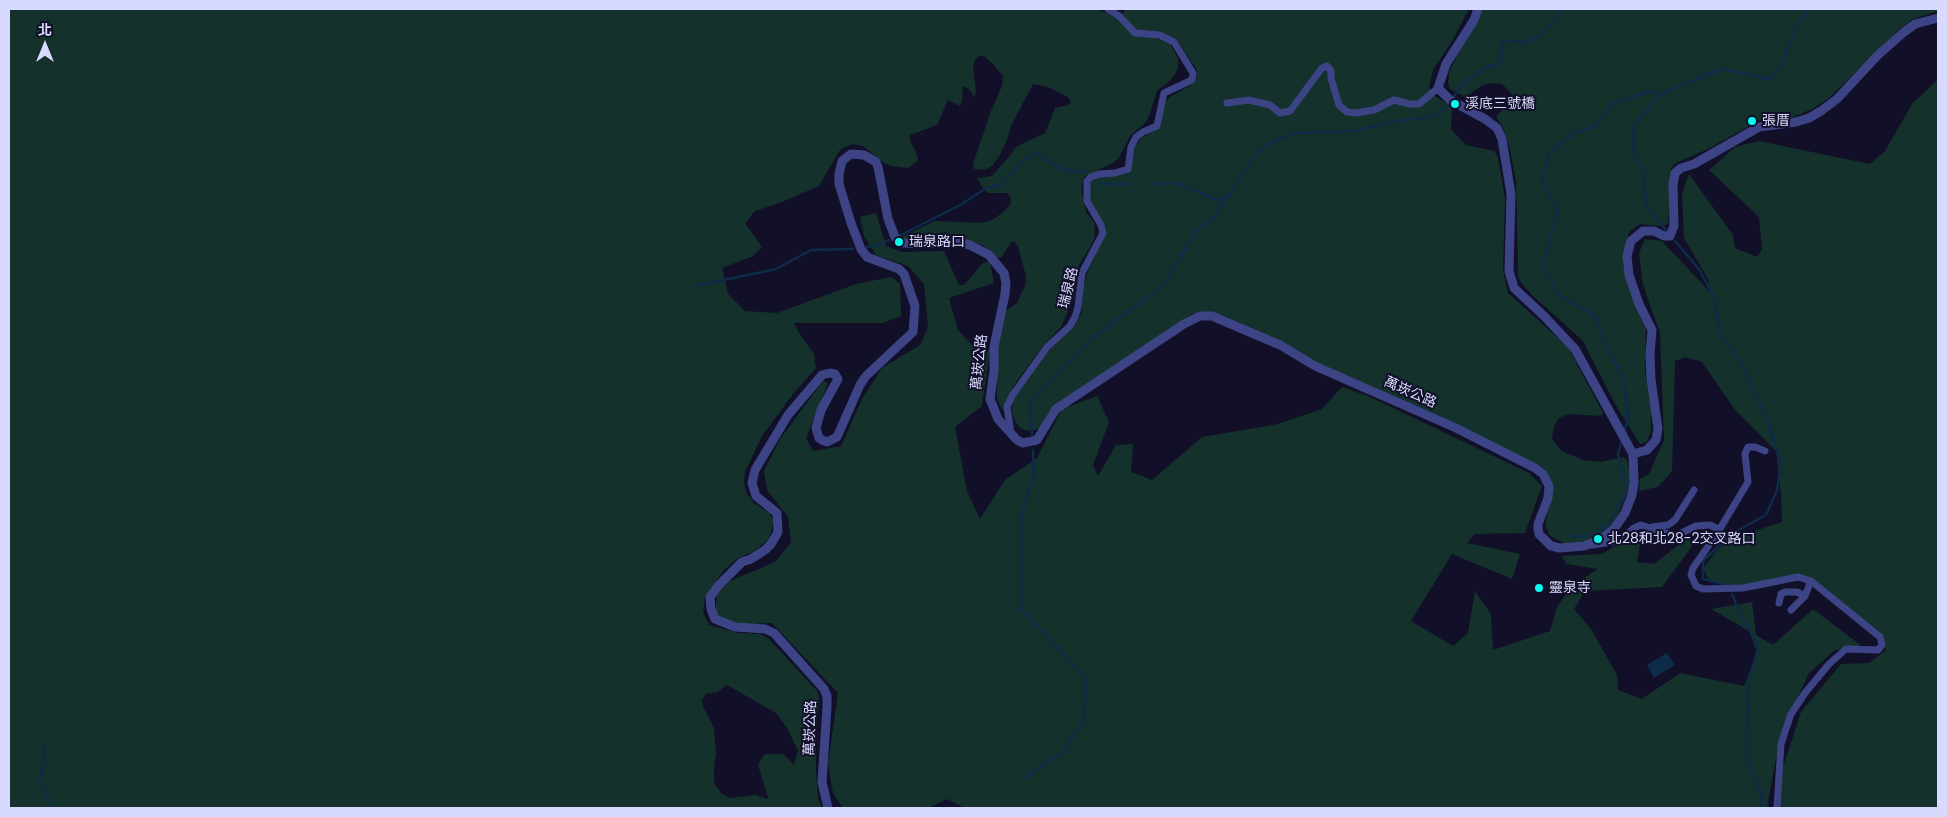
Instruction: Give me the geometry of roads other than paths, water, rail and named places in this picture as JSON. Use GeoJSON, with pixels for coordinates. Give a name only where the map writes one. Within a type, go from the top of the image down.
{"type":"FeatureCollection","features":[{"type":"Feature","properties":{"kind":"street","name":"瑞泉路"},"geometry":{"type":"LineString","coordinates":[[1011,433],[1007,408],[1012,396],[1047,347],[1070,326],[1078,307],[1082,274],[1103,233],[1101,225],[1087,201],[1087,182],[1091,177],[1098,174],[1115,173],[1128,169],[1131,147],[1136,136],[1158,126],[1164,93],[1192,80],[1193,73],[1174,42],[1159,35],[1135,33],[1119,16],[1108,9]]}},
{"type":"Feature","properties":{"kind":"street"},"geometry":{"type":"LineString","coordinates":[[1227,103],[1250,100],[1270,105],[1280,113],[1290,111],[1322,68],[1327,66],[1331,71],[1331,78],[1339,105],[1347,112],[1356,113],[1374,110],[1394,100],[1419,104],[1438,88],[1446,64],[1474,20],[1478,9]]}},
{"type":"Feature","properties":{"kind":"street"},"geometry":{"type":"LineString","coordinates":[[1633,454],[1647,450],[1656,440],[1658,429],[1651,379],[1650,354],[1652,330],[1639,304],[1629,275],[1627,256],[1631,241],[1643,231],[1654,231],[1664,236],[1670,236],[1674,226],[1673,185],[1675,173],[1680,168],[1694,164],[1759,127],[1796,122],[1809,118],[1821,111],[1837,99],[1878,55],[1904,32],[1916,24],[1938,18]]}},
{"type":"Feature","properties":{"kind":"street","name":"萬崁公路"},"geometry":{"type":"LineString","coordinates":[[828,808],[822,782],[827,707],[827,696],[824,689],[774,633],[765,629],[735,627],[715,619],[711,609],[710,597],[718,586],[742,562],[751,559],[765,550],[778,532],[777,513],[756,496],[752,483],[755,470],[788,414],[822,375],[835,374],[838,379],[821,410],[816,428],[819,438],[827,442],[833,440],[837,437],[860,384],[866,376],[913,332],[915,306],[904,274],[899,270],[867,257],[860,249],[839,184],[840,165],[847,156],[860,154],[876,162],[888,219],[895,237],[899,241],[904,244],[957,242],[970,245],[989,255],[1004,273],[1006,294],[994,347],[994,371],[990,399],[998,419],[1017,440],[1023,443],[1036,440],[1056,409],[1184,324],[1200,316],[1212,316],[1280,346],[1315,366],[1456,428],[1535,468],[1547,480],[1550,490],[1538,524],[1539,534],[1551,546],[1560,548],[1584,546],[1607,535],[1625,513],[1630,503],[1634,482],[1633,454],[1575,348],[1514,288],[1510,271],[1511,194],[1502,139],[1497,128],[1485,119],[1453,102],[1438,88]]}},
{"type":"Feature","properties":{"kind":"street"},"geometry":{"type":"LineString","coordinates":[[1765,451],[1755,447],[1748,447],[1745,454],[1748,482],[1718,532],[1693,568],[1691,575],[1696,586],[1703,590],[1743,588],[1798,576],[1811,581],[1880,637],[1882,645],[1878,650],[1846,649],[1829,664],[1800,700],[1791,714],[1781,744],[1777,808]]}},
{"type":"Feature","properties":{"kind":"street"},"geometry":{"type":"LineString","coordinates":[[1652,527],[1668,525],[1675,520],[1694,490]]}},
{"type":"Feature","properties":{"kind":"street"},"geometry":{"type":"LineString","coordinates":[[1584,546],[1609,544],[1619,541],[1634,528],[1641,525],[1675,536],[1696,526],[1710,525],[1716,528],[1718,532]]}},
{"type":"Feature","properties":{"kind":"street"},"geometry":{"type":"LineString","coordinates":[[1791,610],[1805,596],[1811,581]]}},
{"type":"Feature","properties":{"kind":"street"},"geometry":{"type":"LineString","coordinates":[[1779,603],[1781,594],[1785,592],[1797,592],[1805,596]]}},
{"type":"Feature","properties":{"kind":"water"},"geometry":{"type":"Polygon","coordinates":[[[1667,653],[1675,665],[1654,678],[1647,665],[1667,653]]]}},
{"type":"Feature","properties":{"kind":"waterway"},"geometry":{"type":"LineString","coordinates":[[1032,435],[1030,402],[1091,339],[1163,286],[1196,231],[1214,217],[1257,153],[1272,142],[1294,133],[1354,131],[1396,121],[1431,117],[1446,107],[1462,85],[1485,68],[1501,63],[1502,43],[1510,40],[1523,43],[1539,36],[1564,9]]}},
{"type":"Feature","properties":{"kind":"waterway"},"geometry":{"type":"LineString","coordinates":[[1624,433],[1628,418],[1624,380],[1605,344],[1594,315],[1558,295],[1543,265],[1558,210],[1542,183],[1549,153],[1575,132],[1595,127],[1613,103],[1651,91],[1659,95],[1721,69],[1770,79],[1779,70],[1797,26],[1809,9]]}},
{"type":"Feature","properties":{"kind":"waterway"},"geometry":{"type":"LineString","coordinates":[[1659,96],[1633,127],[1634,156],[1642,167],[1647,207],[1666,230]]}},
{"type":"Feature","properties":{"kind":"waterway"},"geometry":{"type":"LineString","coordinates":[[901,235],[962,204],[986,188],[1001,185],[1026,158],[1036,153],[1063,170],[1087,172]]}},
{"type":"Feature","properties":{"kind":"waterway"},"geometry":{"type":"LineString","coordinates":[[1097,179],[1100,184],[1129,184]]}},
{"type":"Feature","properties":{"kind":"waterway"},"geometry":{"type":"LineString","coordinates":[[1148,184],[1177,183],[1217,200],[1230,195]]}},
{"type":"Feature","properties":{"kind":"waterway"},"geometry":{"type":"LineString","coordinates":[[867,247],[889,240]]}},
{"type":"Feature","properties":{"kind":"waterway"},"geometry":{"type":"LineString","coordinates":[[1675,241],[1699,269],[1714,297],[1720,335],[1740,360],[1769,424],[1781,465],[1777,490],[1766,515],[1733,533]]}},
{"type":"Feature","properties":{"kind":"waterway"},"geometry":{"type":"LineString","coordinates":[[695,286],[776,269],[811,250],[853,249]]}},
{"type":"Feature","properties":{"kind":"waterway"},"geometry":{"type":"LineString","coordinates":[[1571,536],[1590,536],[1609,524],[1625,492],[1624,476],[1618,454],[1622,440]]}},
{"type":"Feature","properties":{"kind":"waterway"},"geometry":{"type":"LineString","coordinates":[[1022,779],[1062,753],[1084,720],[1086,678],[1021,609],[1021,516],[1034,474],[1033,450]]}},
{"type":"Feature","properties":{"kind":"waterway"},"geometry":{"type":"LineString","coordinates":[[1727,538],[1703,561],[1703,579],[1727,585]]}},
{"type":"Feature","properties":{"kind":"waterway"},"geometry":{"type":"LineString","coordinates":[[1732,594],[1742,618],[1754,637],[1758,649],[1749,680],[1746,756],[1762,796],[1762,808]]}},
{"type":"Feature","properties":{"kind":"waterway"},"geometry":{"type":"LineString","coordinates":[[43,744],[44,759],[40,783],[53,808]]}},
{"type":"Feature","properties":{"kind":"place","name":"溪底三號橋"},"geometry":{"type":"Point","coordinates":[1455,104]}},
{"type":"Feature","properties":{"kind":"place","name":"張厝"},"geometry":{"type":"Point","coordinates":[1752,121]}},
{"type":"Feature","properties":{"kind":"place","name":"瑞泉路口"},"geometry":{"type":"Point","coordinates":[899,242]}},
{"type":"Feature","properties":{"kind":"place","name":"北28和北28-2交叉路口"},"geometry":{"type":"Point","coordinates":[1598,539]}},
{"type":"Feature","properties":{"kind":"place","name":"靈泉寺"},"geometry":{"type":"Point","coordinates":[1539,588]}}]}
